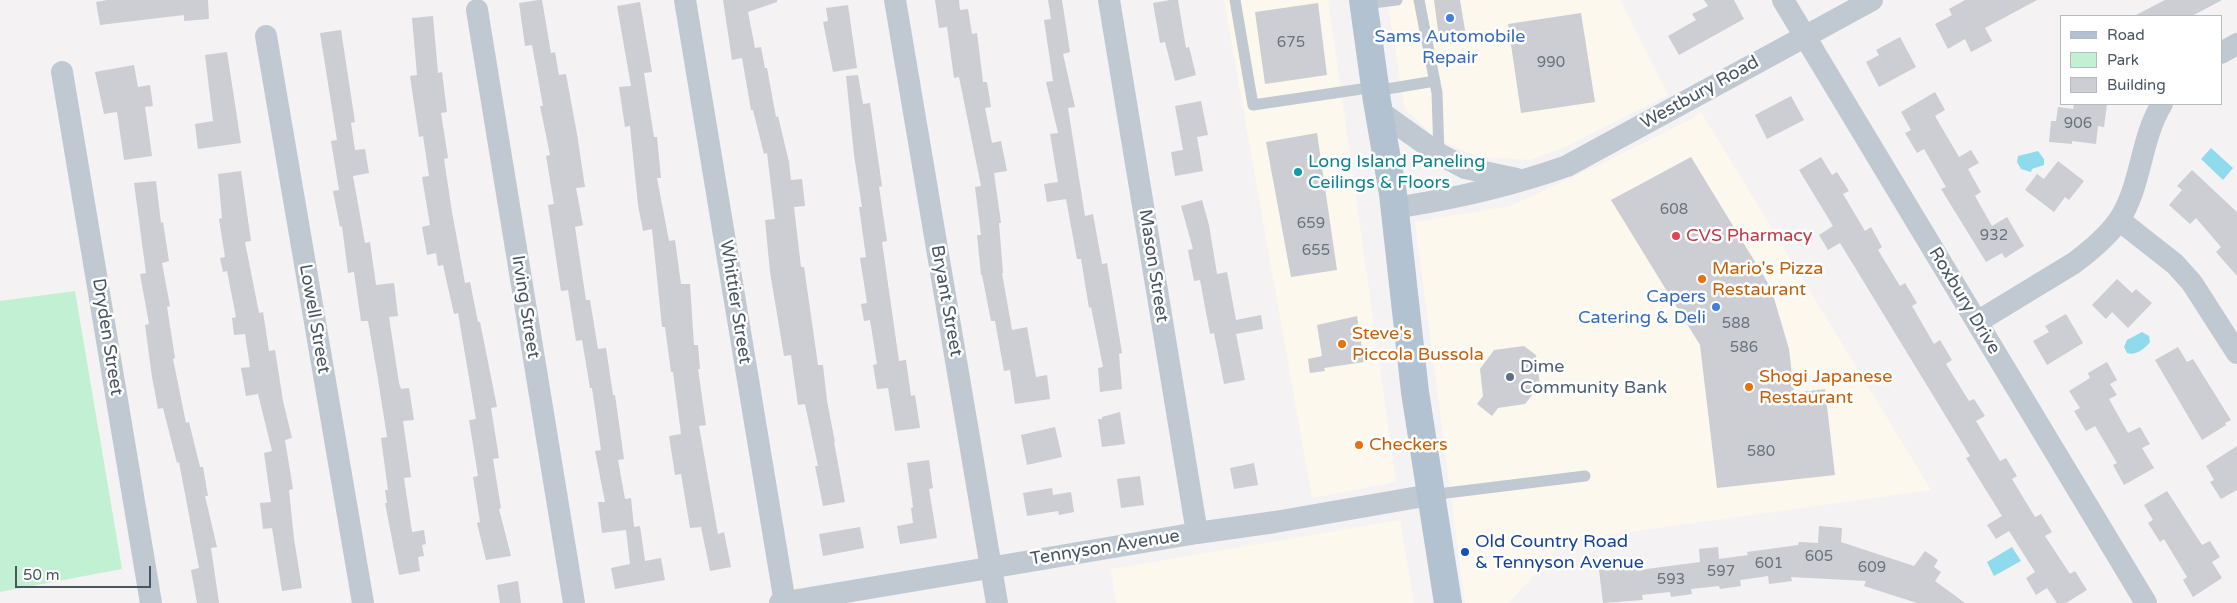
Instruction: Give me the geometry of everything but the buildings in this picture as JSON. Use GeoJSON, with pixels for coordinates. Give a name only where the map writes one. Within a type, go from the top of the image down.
{"type":"FeatureCollection","features":[{"type":"Feature","properties":{"kind":"main road"},"geometry":{"type":"LineString","coordinates":[[1364,2],[1376,96],[1394,208],[1415,392],[1448,603]]}},
{"type":"Feature","properties":{"kind":"street","name":"Whittier Street"},"geometry":{"type":"LineString","coordinates":[[685,0],[783,603]]}},
{"type":"Feature","properties":{"kind":"street","name":"Bryant Street"},"geometry":{"type":"LineString","coordinates":[[895,0],[997,603]]}},
{"type":"Feature","properties":{"kind":"street","name":"Mason Street"},"geometry":{"type":"LineString","coordinates":[[1109,0],[1197,533]]}},
{"type":"Feature","properties":{"kind":"street","name":"Roxbury Drive"},"geometry":{"type":"LineString","coordinates":[[1783,0],[2146,603]]}},
{"type":"Feature","properties":{"kind":"street","name":"Westbury Road"},"geometry":{"type":"LineString","coordinates":[[1394,208],[1421,204],[1526,180],[1567,166],[1872,0]]}},
{"type":"Feature","properties":{"kind":"street","name":"Irving Street"},"geometry":{"type":"LineString","coordinates":[[476,10],[574,603]]}},
{"type":"Feature","properties":{"kind":"street","name":"Lowell Street"},"geometry":{"type":"LineString","coordinates":[[266,36],[363,603]]}},
{"type":"Feature","properties":{"kind":"street"},"geometry":{"type":"LineString","coordinates":[[2222,52],[2237,44]]}},
{"type":"Feature","properties":{"kind":"street","name":"Dryden Street"},"geometry":{"type":"LineString","coordinates":[[62,72],[151,603]]}},
{"type":"Feature","properties":{"kind":"street","name":"Westbury Road"},"geometry":{"type":"LineString","coordinates":[[1376,96],[1439,154],[1465,168],[1526,180]]}},
{"type":"Feature","properties":{"kind":"street"},"geometry":{"type":"LineString","coordinates":[[1977,322],[2074,263],[2088,252],[2119,220],[2137,175],[2148,131],[2161,105]]}},
{"type":"Feature","properties":{"kind":"street"},"geometry":{"type":"LineString","coordinates":[[2119,220],[2175,264],[2192,282],[2237,353]]}},
{"type":"Feature","properties":{"kind":"street","name":"Tennyson Avenue"},"geometry":{"type":"LineString","coordinates":[[783,603],[1430,495]]}},
{"type":"Feature","properties":{"kind":"lane"},"geometry":{"type":"LineString","coordinates":[[1235,0],[1254,105],[1376,96],[1435,81]]}},
{"type":"Feature","properties":{"kind":"lane"},"geometry":{"type":"LineString","coordinates":[[1364,2],[1397,0]]}},
{"type":"Feature","properties":{"kind":"lane"},"geometry":{"type":"LineString","coordinates":[[1419,0],[1435,81],[1439,154]]}},
{"type":"Feature","properties":{"kind":"lane"},"geometry":{"type":"LineString","coordinates":[[1430,495],[1585,476]]}},
{"type":"Feature","properties":{"kind":"shaded area"},"geometry":{"type":"Polygon","coordinates":[[[1224,0],[1328,0],[1396,482],[1312,498],[1224,0]]]}},
{"type":"Feature","properties":{"kind":"shaded area"},"geometry":{"type":"Polygon","coordinates":[[[1387,0],[1620,0],[1668,95],[1565,147],[1531,160],[1479,157],[1437,139],[1405,109],[1387,0]]]}},
{"type":"Feature","properties":{"kind":"shaded area"},"geometry":{"type":"Polygon","coordinates":[[[1701,112],[1931,490],[1564,541],[1509,603],[1465,603],[1415,222],[1510,206],[1601,164],[1686,122],[1701,112]]]}},
{"type":"Feature","properties":{"kind":"shaded area"},"geometry":{"type":"Polygon","coordinates":[[[1400,520],[1414,603],[1116,603],[1111,569],[1400,520]]]}},
{"type":"Feature","properties":{"kind":"green space"},"geometry":{"type":"Polygon","coordinates":[[[75,291],[122,569],[0,592],[0,301],[75,291]]]}},
{"type":"Feature","properties":{"kind":"water"},"geometry":{"type":"Polygon","coordinates":[[[2211,148],[2233,168],[2223,180],[2201,159],[2211,148]]]}},
{"type":"Feature","properties":{"kind":"water"},"geometry":{"type":"Polygon","coordinates":[[[2038,151],[2044,159],[2044,165],[2032,169],[2031,172],[2021,169],[2017,162],[2018,156],[2038,151]]]}},
{"type":"Feature","properties":{"kind":"water"},"geometry":{"type":"Polygon","coordinates":[[[2142,332],[2149,336],[2150,342],[2140,351],[2133,354],[2127,353],[2124,347],[2127,340],[2142,332]]]}},
{"type":"Feature","properties":{"kind":"water"},"geometry":{"type":"Polygon","coordinates":[[[2012,547],[2021,561],[1994,576],[1987,562],[2012,547]]]}},
{"type":"Feature","properties":{"kind":"place","name":"Sams Automobile Repair"},"geometry":{"type":"Point","coordinates":[1450,18]}},
{"type":"Feature","properties":{"kind":"place","name":"Long Island Paneling Ceilings & Floors"},"geometry":{"type":"Point","coordinates":[1298,172]}},
{"type":"Feature","properties":{"kind":"place","name":"CVS Pharmacy"},"geometry":{"type":"Point","coordinates":[1676,236]}},
{"type":"Feature","properties":{"kind":"place","name":"Mario's Pizza Restaurant"},"geometry":{"type":"Point","coordinates":[1702,279]}},
{"type":"Feature","properties":{"kind":"place","name":"Capers Catering & Deli"},"geometry":{"type":"Point","coordinates":[1716,307]}},
{"type":"Feature","properties":{"kind":"place","name":"Steve's Piccola Bussola"},"geometry":{"type":"Point","coordinates":[1342,344]}},
{"type":"Feature","properties":{"kind":"place","name":"Dime Community Bank"},"geometry":{"type":"Point","coordinates":[1510,377]}},
{"type":"Feature","properties":{"kind":"place","name":"Shogi Japanese Restaurant"},"geometry":{"type":"Point","coordinates":[1749,387]}},
{"type":"Feature","properties":{"kind":"place","name":"Checkers"},"geometry":{"type":"Point","coordinates":[1359,445]}},
{"type":"Feature","properties":{"kind":"place","name":"Old Country Road & Tennyson Avenue"},"geometry":{"type":"Point","coordinates":[1465,552]}}]}
